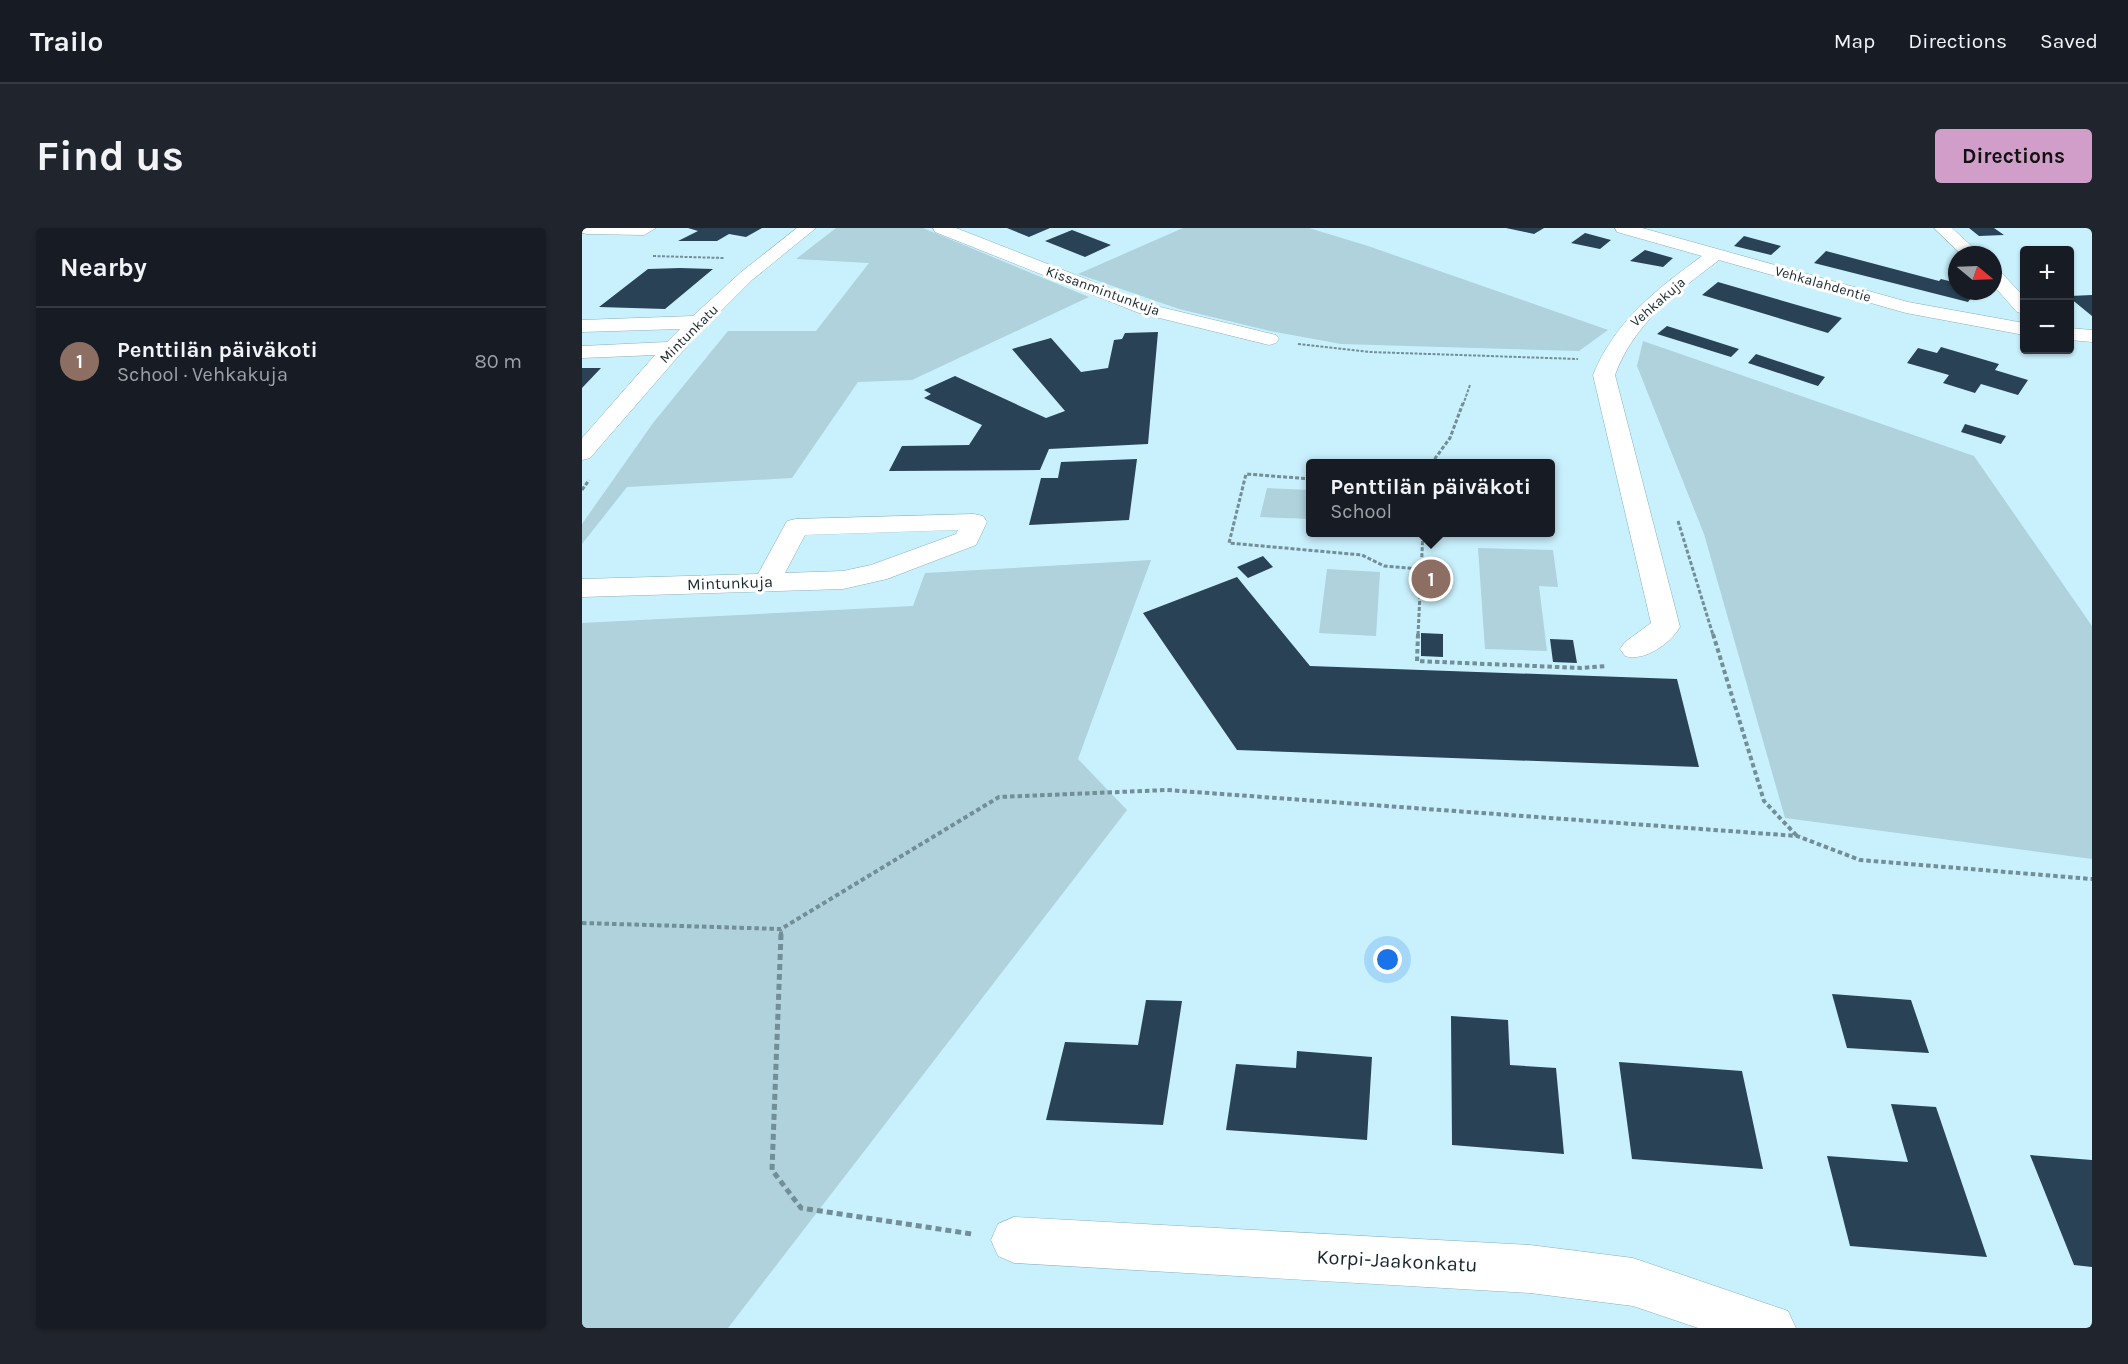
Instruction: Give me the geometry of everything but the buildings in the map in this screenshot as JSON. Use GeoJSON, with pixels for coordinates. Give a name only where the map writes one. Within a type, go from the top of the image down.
{"type":"FeatureCollection","features":[{"type":"Feature","properties":{"kind":"street"},"geometry":{"type":"LineString","coordinates":[[589,228],[587,229],[644,230],[648,228]]}},
{"type":"Feature","properties":{"kind":"street","name":"Mintunkatu"},"geometry":{"type":"LineString","coordinates":[[582,453],[673,348],[699,322],[768,268],[808,228]]}},
{"type":"Feature","properties":{"kind":"street","name":"Kissanmintunkuja"},"geometry":{"type":"LineString","coordinates":[[941,228],[1146,309],[1269,339]]}},
{"type":"Feature","properties":{"kind":"street","name":"Vehkalahdentie"},"geometry":{"type":"LineString","coordinates":[[1623,228],[1940,315],[2020,328]]}},
{"type":"Feature","properties":{"kind":"street"},"geometry":{"type":"LineString","coordinates":[[1942,228],[1962,246]]}},
{"type":"Feature","properties":{"kind":"street","name":"Vehkakuja"},"geometry":{"type":"LineString","coordinates":[[1609,358],[1630,324],[1716,254]]}},
{"type":"Feature","properties":{"kind":"street"},"geometry":{"type":"LineString","coordinates":[[2002,283],[2020,303]]}},
{"type":"Feature","properties":{"kind":"street"},"geometry":{"type":"LineString","coordinates":[[582,326],[699,322]]}},
{"type":"Feature","properties":{"kind":"street"},"geometry":{"type":"LineString","coordinates":[[2074,334],[2092,336]]}},
{"type":"Feature","properties":{"kind":"street"},"geometry":{"type":"LineString","coordinates":[[582,352],[673,348]]}},
{"type":"Feature","properties":{"kind":"street"},"geometry":{"type":"LineString","coordinates":[[1609,358],[1604,375],[1666,627],[1635,649]]}},
{"type":"Feature","properties":{"kind":"street","name":"Mintunkuja"},"geometry":{"type":"LineString","coordinates":[[582,588],[843,580],[878,573],[967,539],[974,522],[796,527],[767,582]]}},
{"type":"Feature","properties":{"kind":"street","name":"Korpi-Jaakonkatu"},"geometry":{"type":"LineString","coordinates":[[1014,1240],[1530,1269],[1633,1282],[1771,1328]]}},
{"type":"Feature","properties":{"kind":"path"},"geometry":{"type":"LineString","coordinates":[[647,255],[768,268]]}},
{"type":"Feature","properties":{"kind":"path"},"geometry":{"type":"LineString","coordinates":[[1269,339],[1371,352],[1609,358]]}},
{"type":"Feature","properties":{"kind":"path"},"geometry":{"type":"LineString","coordinates":[[1434,459],[1454,427],[1470,385]]}},
{"type":"Feature","properties":{"kind":"path"},"geometry":{"type":"LineString","coordinates":[[1306,478],[1245,474],[1229,543],[1362,555],[1384,566],[1421,569]]}},
{"type":"Feature","properties":{"kind":"path"},"geometry":{"type":"LineString","coordinates":[[1677,518],[1764,801],[1797,837]]}},
{"type":"Feature","properties":{"kind":"path"},"geometry":{"type":"LineString","coordinates":[[1423,537],[1417,661],[1602,668],[1635,649]]}},
{"type":"Feature","properties":{"kind":"path"},"geometry":{"type":"LineString","coordinates":[[582,923],[781,929],[999,797],[1167,790],[1797,837],[1860,860],[2092,879]]}},
{"type":"Feature","properties":{"kind":"path"},"geometry":{"type":"LineString","coordinates":[[781,929],[772,1170],[801,1208],[1014,1240]]}},
{"type":"Feature","properties":{"kind":"shaded area"},"geometry":{"type":"Polygon","coordinates":[[[836,228],[923,228],[1089,297],[912,380],[858,382],[792,478],[627,487],[582,544],[582,524],[653,423],[728,331],[816,331],[869,263],[796,259],[836,228]]]}},
{"type":"Feature","properties":{"kind":"shaded area"},"geometry":{"type":"Polygon","coordinates":[[[1183,228],[1309,228],[1368,246],[1608,330],[1579,351],[1341,344],[1270,331],[1179,309],[1078,274],[1183,228]]]}},
{"type":"Feature","properties":{"kind":"shaded area"},"geometry":{"type":"Polygon","coordinates":[[[1643,341],[1974,456],[2092,626],[2092,859],[1785,818],[1704,534],[1637,366],[1643,341]]]}},
{"type":"Feature","properties":{"kind":"shaded area"},"geometry":{"type":"Polygon","coordinates":[[[1267,488],[1306,490],[1306,519],[1260,517],[1267,488]]]}},
{"type":"Feature","properties":{"kind":"shaded area"},"geometry":{"type":"Polygon","coordinates":[[[1478,548],[1553,550],[1558,587],[1539,586],[1547,651],[1485,649],[1478,548]]]}},
{"type":"Feature","properties":{"kind":"shaded area"},"geometry":{"type":"Polygon","coordinates":[[[1151,560],[1078,759],[1127,810],[728,1328],[582,1328],[582,623],[913,606],[925,573],[1151,560]]]}},
{"type":"Feature","properties":{"kind":"shaded area"},"geometry":{"type":"Polygon","coordinates":[[[1327,569],[1380,572],[1376,636],[1319,633],[1327,569]]]}},
{"type":"Feature","properties":{"kind":"place","name":"Penttilän päiväkoti"},"geometry":{"type":"Point","coordinates":[1431,579]}}]}
